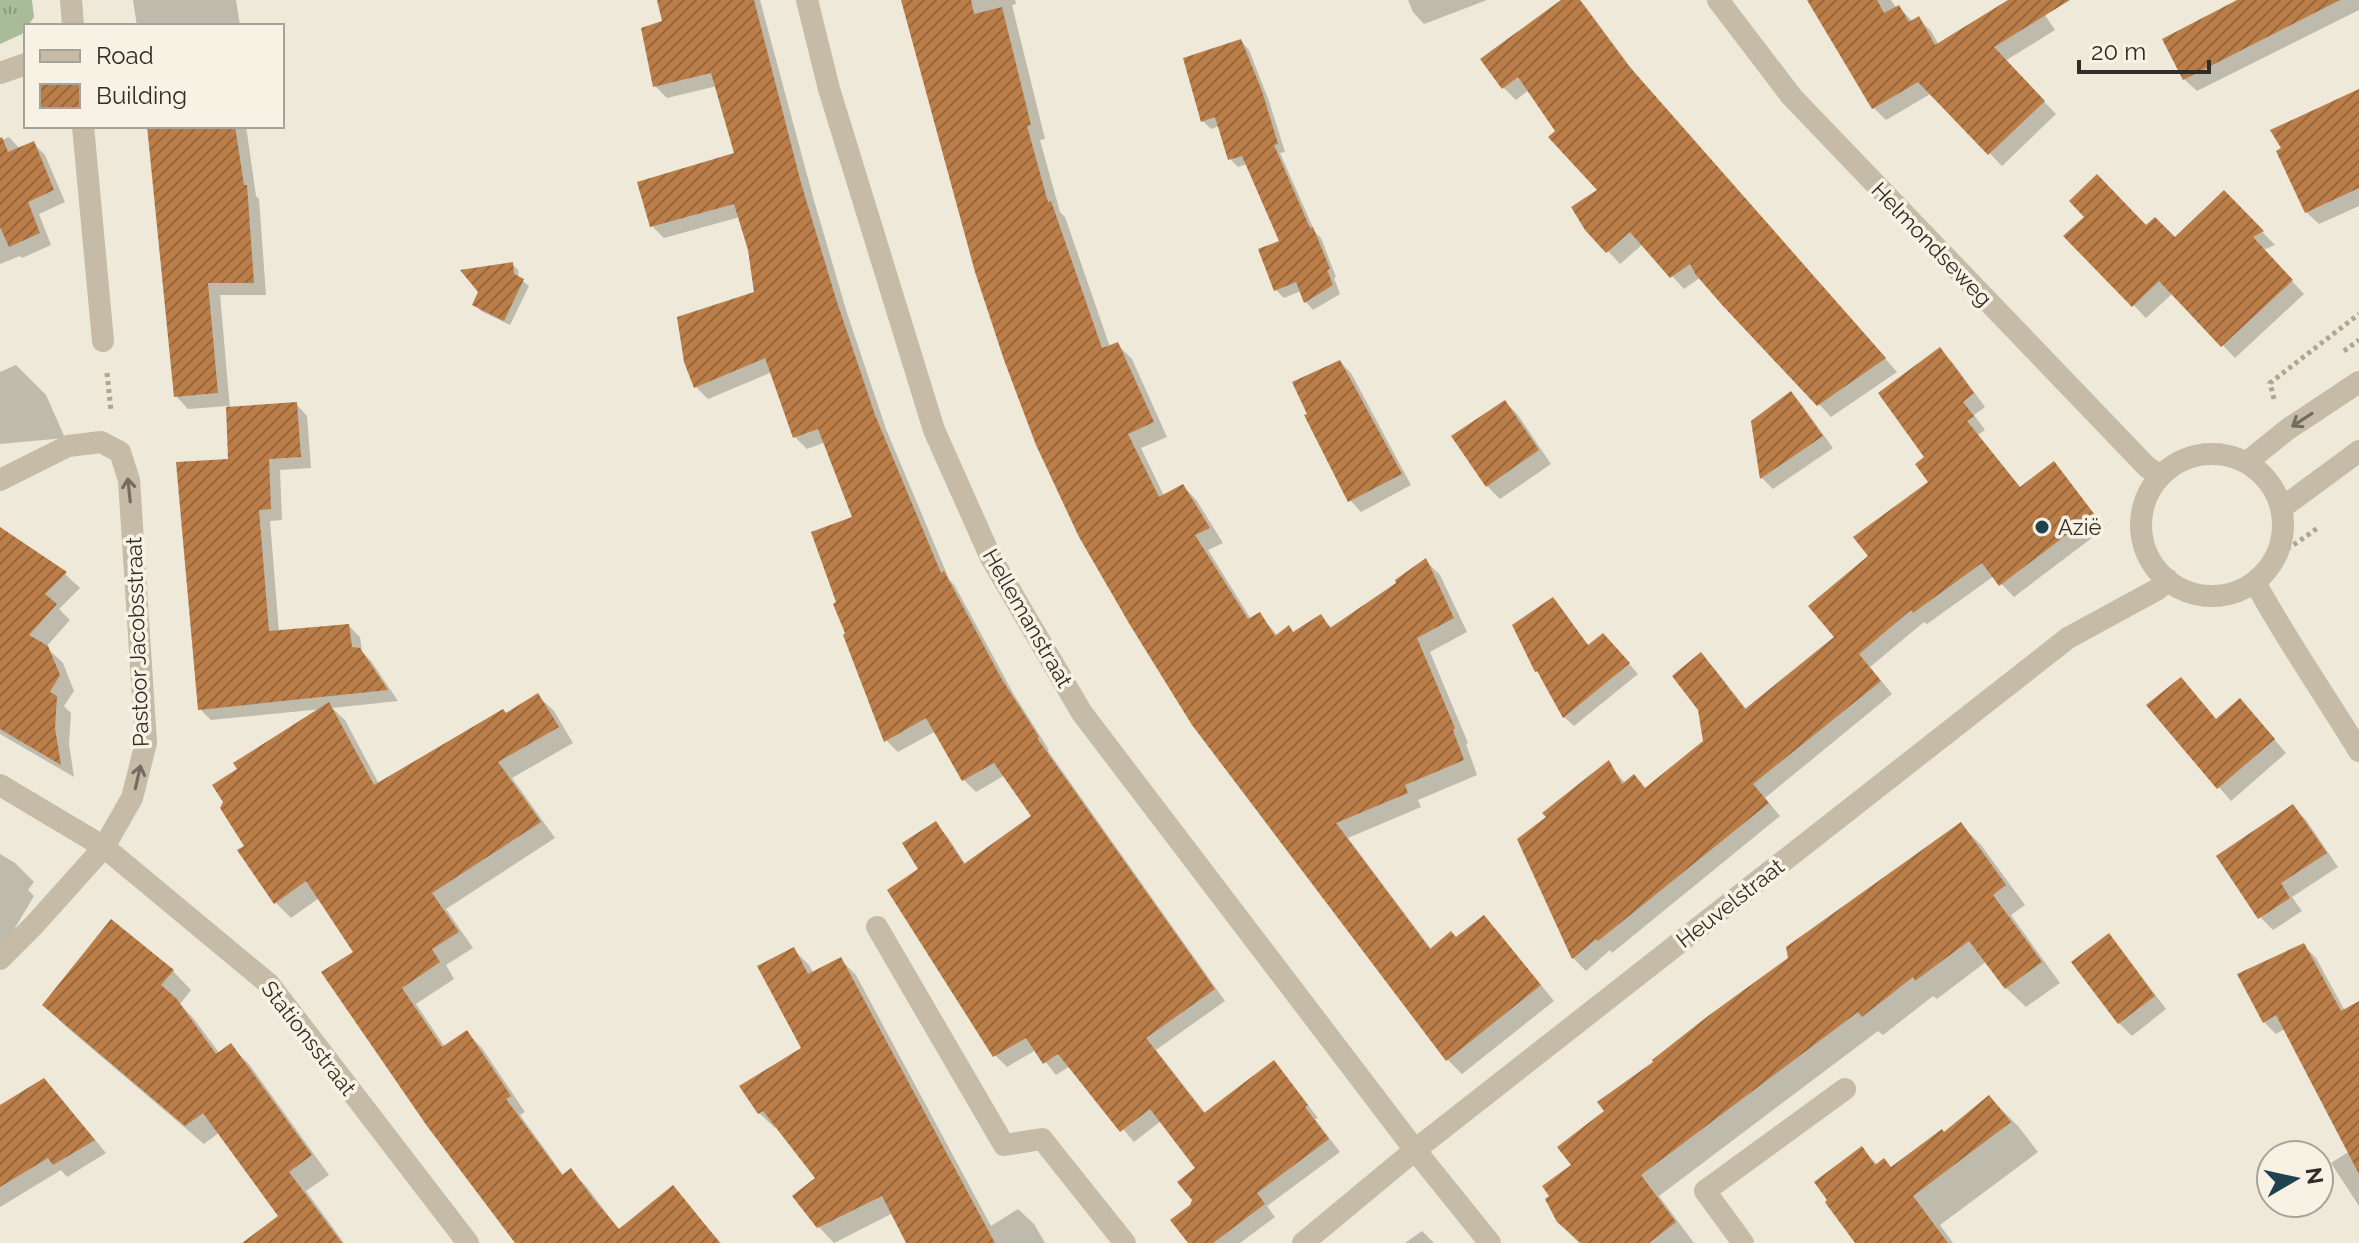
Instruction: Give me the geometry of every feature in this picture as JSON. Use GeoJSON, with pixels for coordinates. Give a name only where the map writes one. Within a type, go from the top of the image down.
{"type":"FeatureCollection","features":[{"type":"Feature","properties":{"kind":"street"},"geometry":{"type":"LineString","coordinates":[[71,0],[73,24]]}},
{"type":"Feature","properties":{"kind":"street","name":"Hellemanstraat"},"geometry":{"type":"LineString","coordinates":[[807,0],[829,89],[934,430],[991,558],[1082,713],[1415,1150],[1490,1243]]}},
{"type":"Feature","properties":{"kind":"street","name":"Helmondseweg"},"geometry":{"type":"LineString","coordinates":[[1718,0],[1792,97],[2047,365],[2147,467],[2159,475]]}},
{"type":"Feature","properties":{"kind":"street"},"geometry":{"type":"LineString","coordinates":[[0,73],[24,65]]}},
{"type":"Feature","properties":{"kind":"street"},"geometry":{"type":"LineString","coordinates":[[83,128],[103,341]]}},
{"type":"Feature","properties":{"kind":"street"},"geometry":{"type":"LineString","coordinates":[[2247,462],[2288,429],[2359,382]]}},
{"type":"Feature","properties":{"kind":"street"},"geometry":{"type":"LineString","coordinates":[[0,480],[68,446],[101,442]]}},
{"type":"Feature","properties":{"kind":"street","name":"Pastoor Jacobsstraat"},"geometry":{"type":"LineString","coordinates":[[0,959],[104,847],[132,798],[146,743],[129,480],[120,452],[101,442]]}},
{"type":"Feature","properties":{"kind":"street"},"geometry":{"type":"LineString","coordinates":[[2283,507],[2359,451]]}},
{"type":"Feature","properties":{"kind":"street"},"geometry":{"type":"LineString","coordinates":[[2215,453],[2247,462],[2269,481],[2283,507],[2280,553],[2256,584],[2222,598],[2185,593],[2167,579],[2141,542],[2141,510],[2159,475],[2182,459],[2215,453]]}},
{"type":"Feature","properties":{"kind":"street","name":"Heuvelstraat"},"geometry":{"type":"LineString","coordinates":[[1303,1243],[1415,1150],[2068,638],[2158,589],[2167,579]]}},
{"type":"Feature","properties":{"kind":"street"},"geometry":{"type":"LineString","coordinates":[[2256,584],[2359,751]]}},
{"type":"Feature","properties":{"kind":"street","name":"Stationsstraat"},"geometry":{"type":"LineString","coordinates":[[0,785],[104,847],[269,984],[468,1243]]}},
{"type":"Feature","properties":{"kind":"street"},"geometry":{"type":"LineString","coordinates":[[877,927],[1004,1145],[1042,1139],[1125,1243]]}},
{"type":"Feature","properties":{"kind":"street"},"geometry":{"type":"LineString","coordinates":[[1743,1243],[1705,1191],[1845,1089]]}},
{"type":"Feature","properties":{"kind":"path"},"geometry":{"type":"LineString","coordinates":[[2274,400],[2270,383],[2359,314]]}},
{"type":"Feature","properties":{"kind":"path"},"geometry":{"type":"LineString","coordinates":[[101,442],[111,415],[103,341]]}},
{"type":"Feature","properties":{"kind":"green space"},"geometry":{"type":"Polygon","coordinates":[[[0,0],[32,0],[34,17],[29,24],[24,24],[22,34],[0,44],[0,0]]]}},
{"type":"Feature","properties":{"kind":"building"},"geometry":{"type":"Polygon","coordinates":[[[657,0],[754,0],[801,183],[836,299],[875,415],[941,573],[944,571],[1037,738],[1215,989],[1146,1038],[1204,1113],[1274,1060],[1329,1139],[1257,1193],[1265,1204],[1213,1243],[1188,1243],[1170,1220],[1190,1205],[1192,1200],[1177,1182],[1195,1168],[1150,1109],[1120,1132],[1058,1054],[1043,1064],[1026,1038],[993,1057],[887,890],[918,869],[902,843],[936,821],[964,864],[1031,816],[994,763],[962,781],[926,718],[884,742],[843,635],[845,633],[833,604],[836,602],[811,532],[852,517],[818,429],[793,438],[765,358],[694,388],[684,362],[677,317],[754,292],[748,250],[734,204],[650,227],[637,182],[734,153],[711,73],[653,87],[641,28],[662,21],[657,0]]]}},
{"type":"Feature","properties":{"kind":"building"},"geometry":{"type":"Polygon","coordinates":[[[901,0],[971,0],[974,14],[1002,7],[1031,125],[1027,126],[1048,202],[1051,201],[1102,348],[1118,342],[1154,422],[1128,434],[1159,497],[1183,484],[1210,528],[1195,535],[1248,619],[1260,612],[1275,636],[1289,625],[1293,632],[1321,614],[1330,628],[1396,583],[1395,580],[1426,558],[1454,618],[1417,638],[1455,728],[1453,730],[1464,760],[1405,785],[1408,793],[1336,823],[1430,949],[1451,931],[1456,937],[1484,915],[1541,985],[1446,1061],[1192,725],[1079,537],[1036,445],[1004,360],[975,272],[901,0]]]}},
{"type":"Feature","properties":{"kind":"building"},"geometry":{"type":"Polygon","coordinates":[[[1561,0],[1580,0],[1628,65],[1886,358],[1817,406],[1723,306],[1690,264],[1670,278],[1630,232],[1606,253],[1585,230],[1571,207],[1597,190],[1548,137],[1555,131],[1518,77],[1502,89],[1480,59],[1561,0]]]}},
{"type":"Feature","properties":{"kind":"building"},"geometry":{"type":"Polygon","coordinates":[[[1807,0],[1877,0],[1884,13],[1899,5],[1909,22],[1919,16],[1935,45],[2008,0],[2070,0],[1994,47],[2045,101],[1988,155],[1918,82],[1872,109],[1807,0]]]}},
{"type":"Feature","properties":{"kind":"building"},"geometry":{"type":"Polygon","coordinates":[[[2237,0],[2340,0],[2183,80],[2162,39],[2237,0]]]}},
{"type":"Feature","properties":{"kind":"building"},"geometry":{"type":"Polygon","coordinates":[[[1241,39],[1262,91],[1278,144],[1274,145],[1330,269],[1327,270],[1333,285],[1304,303],[1296,282],[1274,291],[1258,249],[1279,241],[1242,156],[1228,160],[1215,117],[1201,122],[1183,58],[1241,39]]]}},
{"type":"Feature","properties":{"kind":"building"},"geometry":{"type":"Polygon","coordinates":[[[2359,89],[2359,188],[2305,213],[2276,151],[2281,148],[2270,130],[2359,89]]]}},
{"type":"Feature","properties":{"kind":"building"},"geometry":{"type":"Polygon","coordinates":[[[147,128],[235,128],[244,185],[247,185],[254,283],[208,283],[218,393],[174,397],[147,128]]]}},
{"type":"Feature","properties":{"kind":"building"},"geometry":{"type":"Polygon","coordinates":[[[2,137],[8,152],[34,141],[54,190],[28,202],[40,233],[9,247],[0,227],[2,137]]]}},
{"type":"Feature","properties":{"kind":"building"},"geometry":{"type":"Polygon","coordinates":[[[2097,174],[2146,225],[2155,217],[2175,237],[2224,190],[2264,231],[2253,237],[2293,280],[2221,347],[2159,281],[2132,307],[2063,236],[2084,217],[2069,201],[2097,174]]]}},
{"type":"Feature","properties":{"kind":"building"},"geometry":{"type":"Polygon","coordinates":[[[513,262],[514,274],[524,279],[504,321],[472,305],[478,292],[460,270],[513,262]]]}},
{"type":"Feature","properties":{"kind":"building"},"geometry":{"type":"Polygon","coordinates":[[[1940,347],[1974,393],[1963,402],[1974,416],[1967,421],[2020,487],[2054,461],[2094,514],[1999,586],[1982,563],[1913,613],[1911,610],[1859,654],[1881,681],[1753,784],[1769,803],[1572,959],[1517,839],[1546,817],[1542,813],[1609,760],[1622,784],[1634,774],[1645,788],[1703,741],[1698,710],[1672,676],[1701,652],[1745,709],[1834,637],[1808,606],[1868,556],[1853,537],[1928,482],[1915,464],[1924,457],[1878,393],[1940,347]]]}},
{"type":"Feature","properties":{"kind":"building"},"geometry":{"type":"Polygon","coordinates":[[[1340,360],[1402,474],[1348,502],[1304,415],[1307,414],[1292,382],[1340,360]]]}},
{"type":"Feature","properties":{"kind":"building"},"geometry":{"type":"Polygon","coordinates":[[[1791,391],[1823,436],[1760,479],[1751,421],[1791,391]]]}},
{"type":"Feature","properties":{"kind":"building"},"geometry":{"type":"Polygon","coordinates":[[[1505,400],[1539,450],[1486,487],[1451,436],[1505,400]]]}},
{"type":"Feature","properties":{"kind":"building"},"geometry":{"type":"Polygon","coordinates":[[[297,402],[301,457],[269,459],[271,509],[259,510],[269,631],[349,624],[352,647],[360,648],[388,690],[198,710],[176,462],[228,459],[226,407],[297,402]]]}},
{"type":"Feature","properties":{"kind":"building"},"geometry":{"type":"Polygon","coordinates":[[[0,527],[67,572],[45,594],[57,604],[29,635],[48,646],[60,675],[50,692],[57,696],[55,728],[61,765],[0,729],[0,527]]]}},
{"type":"Feature","properties":{"kind":"building"},"geometry":{"type":"Polygon","coordinates":[[[1553,597],[1588,645],[1603,633],[1630,663],[1563,718],[1535,672],[1512,625],[1553,597]]]}},
{"type":"Feature","properties":{"kind":"building"},"geometry":{"type":"Polygon","coordinates":[[[2181,677],[2216,719],[2240,698],[2275,739],[2217,789],[2146,705],[2181,677]]]}},
{"type":"Feature","properties":{"kind":"building"},"geometry":{"type":"Polygon","coordinates":[[[538,693],[559,727],[498,762],[541,822],[432,893],[459,932],[432,949],[440,962],[402,988],[442,1047],[467,1030],[511,1096],[506,1099],[562,1175],[571,1168],[619,1229],[673,1185],[720,1243],[515,1243],[427,1126],[321,972],[353,952],[306,881],[274,904],[237,850],[244,846],[220,808],[223,802],[212,785],[237,769],[233,763],[329,702],[374,785],[503,709],[506,713],[538,693]]]}},
{"type":"Feature","properties":{"kind":"building"},"geometry":{"type":"Polygon","coordinates":[[[2293,804],[2327,853],[2281,883],[2290,898],[2258,919],[2216,856],[2293,804]]]}},
{"type":"Feature","properties":{"kind":"building"},"geometry":{"type":"Polygon","coordinates":[[[1961,822],[2006,885],[1993,895],[2042,962],[2005,989],[1969,941],[1915,981],[1913,977],[1862,1017],[1858,1012],[1641,1175],[1676,1222],[1649,1243],[1581,1243],[1557,1222],[1545,1199],[1549,1196],[1542,1186],[1571,1165],[1557,1147],[1604,1111],[1597,1102],[1788,958],[1786,947],[1961,822]]]}},
{"type":"Feature","properties":{"kind":"building"},"geometry":{"type":"Polygon","coordinates":[[[111,919],[174,970],[161,985],[176,998],[216,1054],[231,1043],[312,1155],[289,1172],[342,1243],[242,1243],[278,1216],[203,1113],[185,1126],[42,1005],[111,919]]]}},
{"type":"Feature","properties":{"kind":"building"},"geometry":{"type":"Polygon","coordinates":[[[2109,933],[2155,996],[2118,1024],[2071,962],[2109,933]]]}},
{"type":"Feature","properties":{"kind":"building"},"geometry":{"type":"Polygon","coordinates":[[[2304,943],[2341,1011],[2359,1001],[2359,1174],[2276,1015],[2263,1023],[2237,974],[2304,943]]]}},
{"type":"Feature","properties":{"kind":"building"},"geometry":{"type":"Polygon","coordinates":[[[794,947],[808,974],[841,957],[995,1243],[906,1243],[882,1196],[817,1228],[792,1196],[815,1178],[763,1111],[758,1114],[739,1086],[801,1048],[757,966],[794,947]]]}},
{"type":"Feature","properties":{"kind":"building"},"geometry":{"type":"Polygon","coordinates":[[[44,1078],[95,1140],[53,1165],[48,1158],[0,1187],[0,1105],[44,1078]]]}},
{"type":"Feature","properties":{"kind":"building"},"geometry":{"type":"Polygon","coordinates":[[[1989,1095],[2011,1122],[1913,1196],[1948,1243],[1855,1243],[1814,1182],[1862,1146],[1875,1165],[1884,1158],[1891,1167],[1942,1129],[1944,1132],[1989,1095]]]}},
{"type":"Feature","properties":{"kind":"place","name":"Azië"},"geometry":{"type":"Point","coordinates":[2042,527]}}]}
